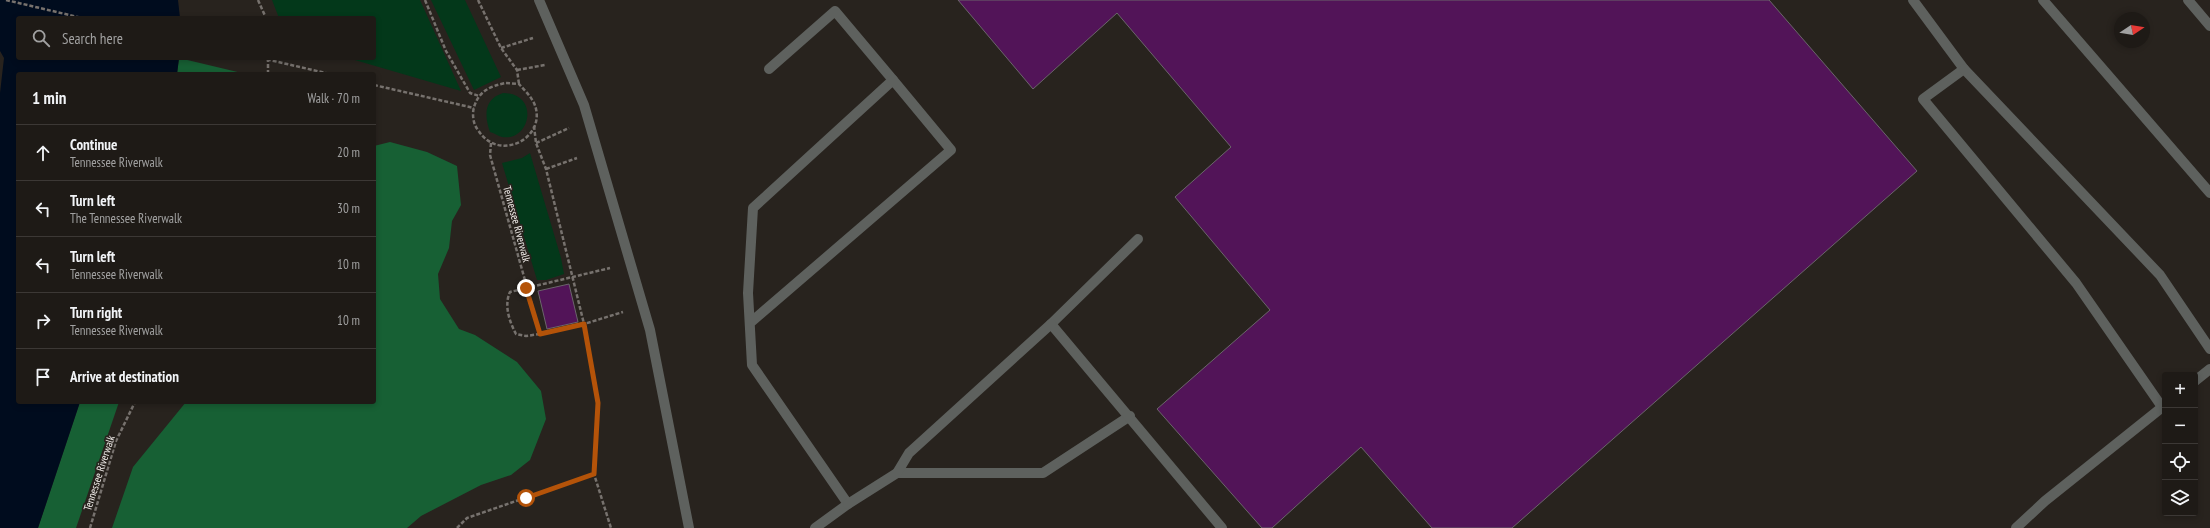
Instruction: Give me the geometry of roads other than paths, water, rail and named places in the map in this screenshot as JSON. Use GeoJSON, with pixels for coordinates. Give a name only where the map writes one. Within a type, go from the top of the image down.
{"type":"FeatureCollection","features":[{"type":"Feature","properties":{"kind":"street"},"geometry":{"type":"LineString","coordinates":[[539,0],[584,106],[650,330],[689,528]]}},
{"type":"Feature","properties":{"kind":"street"},"geometry":{"type":"LineString","coordinates":[[1913,0],[1964,69],[2160,275],[2210,348]]}},
{"type":"Feature","properties":{"kind":"street"},"geometry":{"type":"LineString","coordinates":[[2043,0],[2210,193]]}},
{"type":"Feature","properties":{"kind":"street"},"geometry":{"type":"LineString","coordinates":[[2188,0],[2210,26]]}},
{"type":"Feature","properties":{"kind":"street"},"geometry":{"type":"LineString","coordinates":[[750,323],[951,150],[836,11],[770,69]]}},
{"type":"Feature","properties":{"kind":"street"},"geometry":{"type":"LineString","coordinates":[[1964,69],[1924,99],[2076,283],[2162,403]]}},
{"type":"Feature","properties":{"kind":"street"},"geometry":{"type":"LineString","coordinates":[[848,504],[752,365],[748,293],[753,208],[893,80]]}},
{"type":"Feature","properties":{"kind":"street"},"geometry":{"type":"LineString","coordinates":[[815,528],[848,504],[897,473],[909,453],[1051,324],[1138,240]]}},
{"type":"Feature","properties":{"kind":"street"},"geometry":{"type":"LineString","coordinates":[[1051,324],[1130,416],[1222,528]]}},
{"type":"Feature","properties":{"kind":"street"},"geometry":{"type":"LineString","coordinates":[[2198,379],[2210,370]]}},
{"type":"Feature","properties":{"kind":"street"},"geometry":{"type":"LineString","coordinates":[[2016,528],[2045,501],[2162,408]]}},
{"type":"Feature","properties":{"kind":"street"},"geometry":{"type":"LineString","coordinates":[[897,473],[1043,473],[1130,416]]}},
{"type":"Feature","properties":{"kind":"water"},"geometry":{"type":"Polygon","coordinates":[[[0,0],[178,0],[180,16],[16,16],[16,60],[179,60],[177,72],[16,72],[16,404],[79,404],[38,528],[0,528],[0,93],[4,58],[0,51],[0,0]]]}}]}
